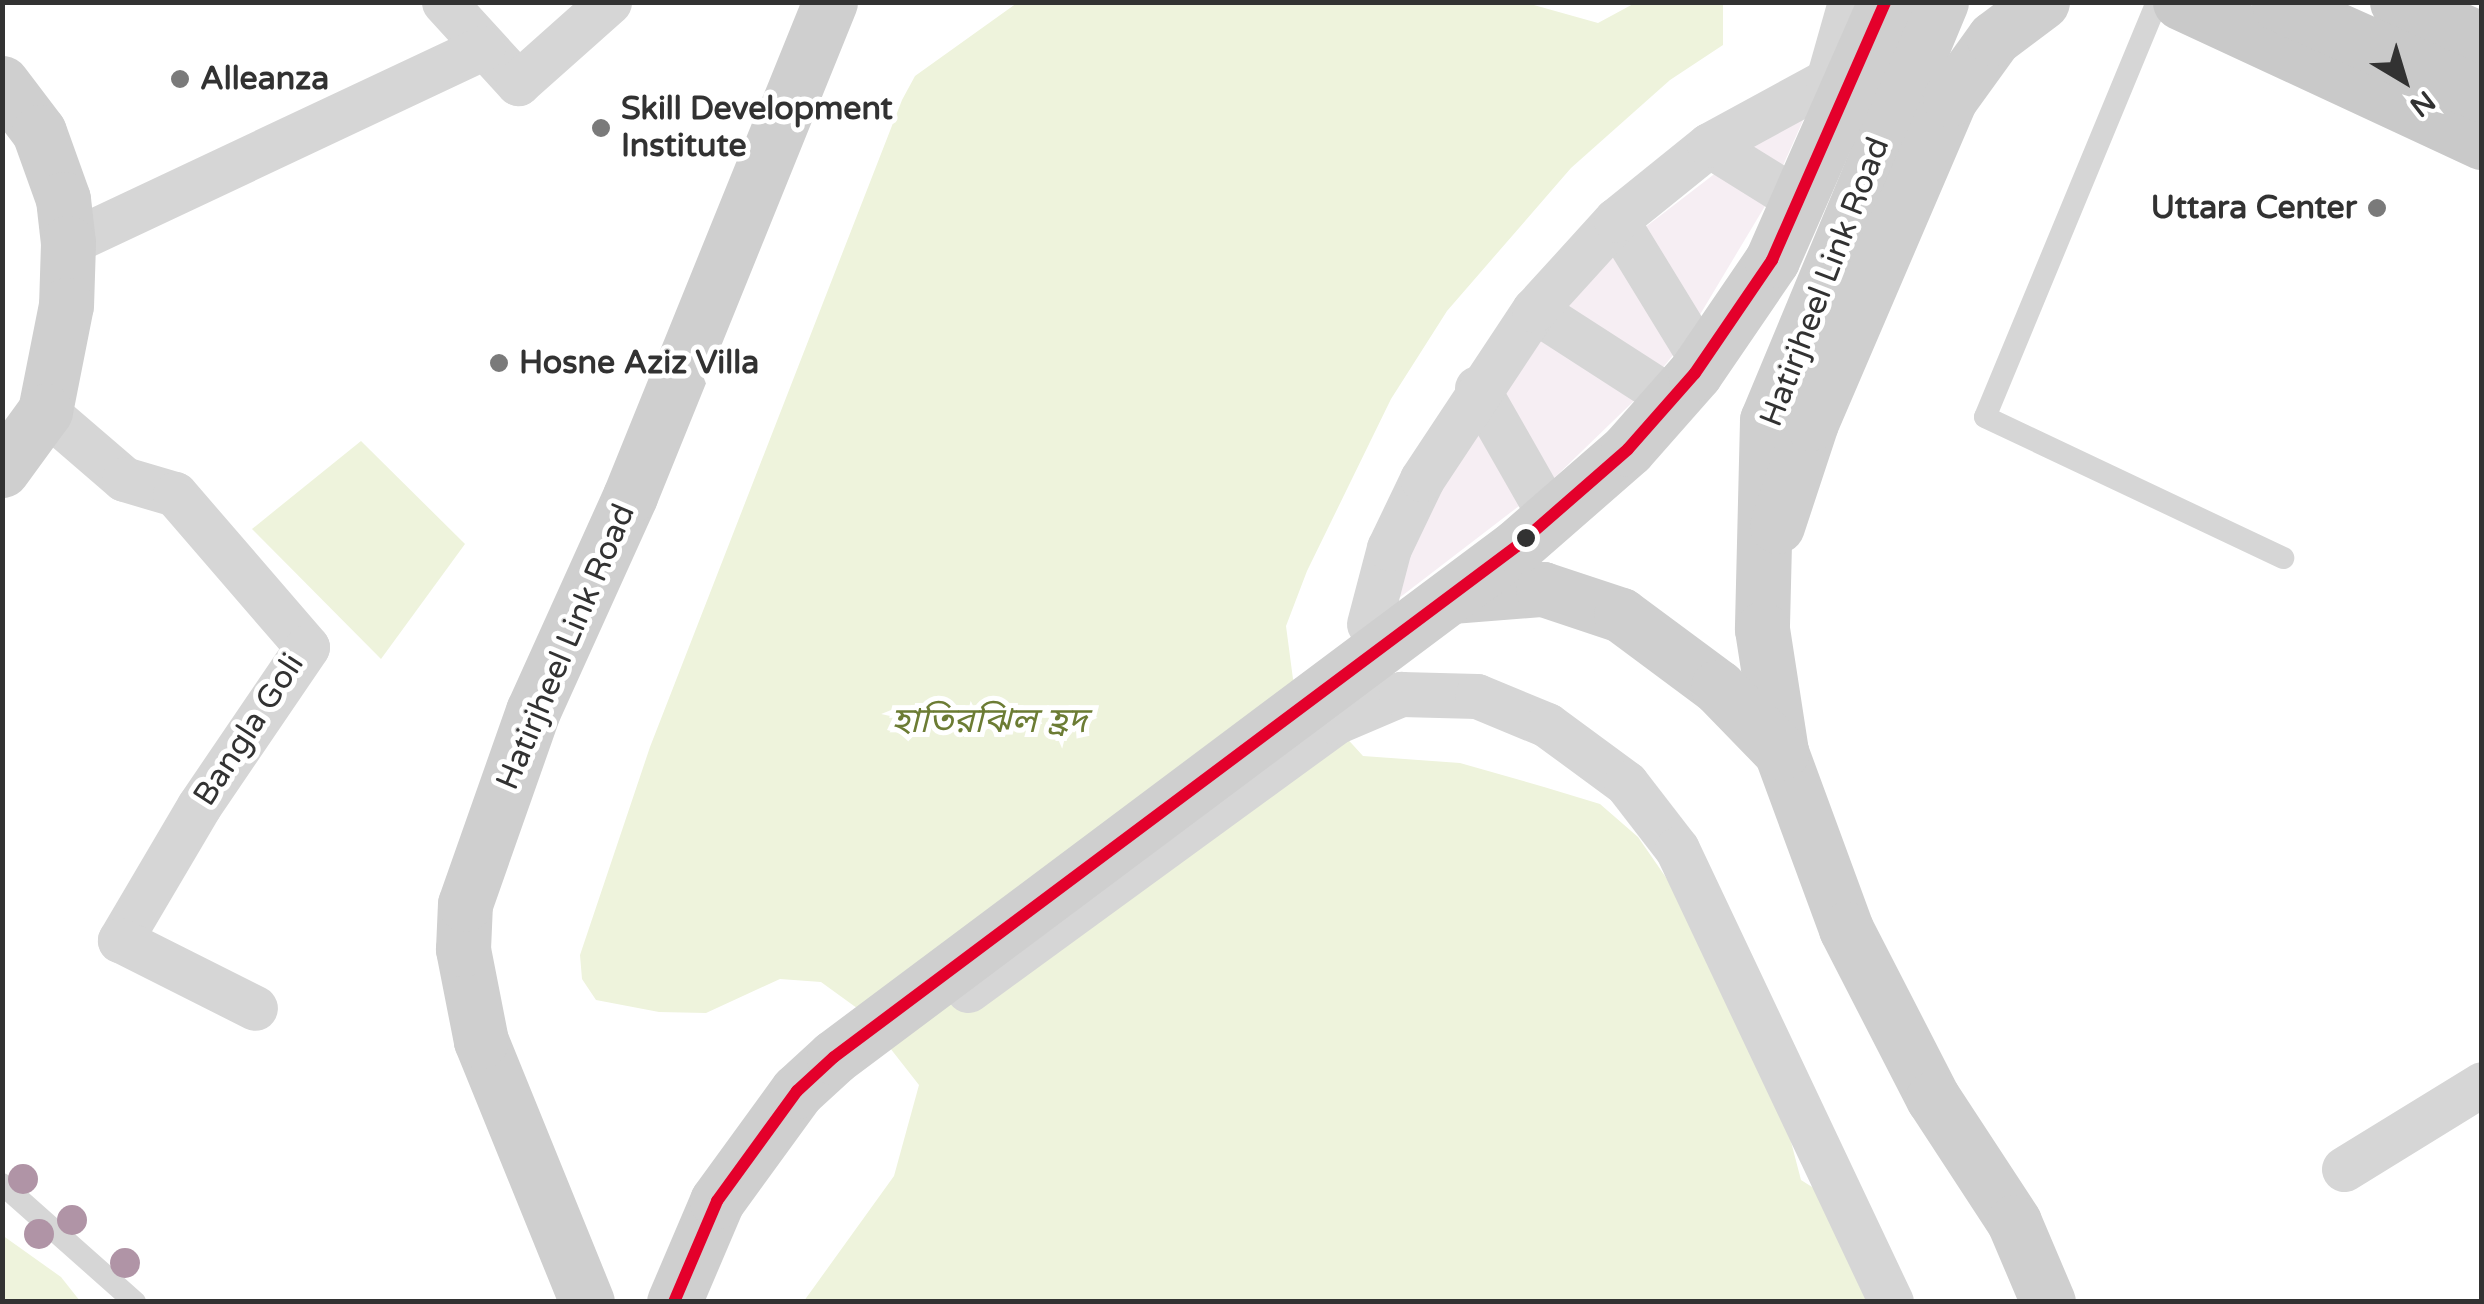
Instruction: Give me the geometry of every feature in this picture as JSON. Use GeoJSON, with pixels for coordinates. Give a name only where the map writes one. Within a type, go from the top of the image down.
{"type":"FeatureCollection","features":[{"type":"Feature","properties":{"kind":"main road","name":"Hatirjheel Link Road"},"geometry":{"type":"LineString","coordinates":[[588,1302],[481,1040],[463,950],[465,904],[534,711],[630,496],[830,2]]}},
{"type":"Feature","properties":{"kind":"main road","name":"Hatirjheel Link Road"},"geometry":{"type":"LineString","coordinates":[[674,1302],[698,1236],[727,1186],[798,1091],[834,1057],[1450,597],[1628,450],[1718,342],[1772,260],[1885,2]]}},
{"type":"Feature","properties":{"kind":"main road","name":"Hatirjheel Link Road"},"geometry":{"type":"LineString","coordinates":[[1941,2],[1766,420],[1762,562],[1768,690],[1781,752],[1882,1005],[1933,1098],[2014,1222],[2084,1302]]}},
{"type":"Feature","properties":{"kind":"main road"},"geometry":{"type":"LineString","coordinates":[[1762,562],[1811,423],[1950,100],[1994,38],[2042,2]]}},
{"type":"Feature","properties":{"kind":"main road"},"geometry":{"type":"LineString","coordinates":[[2180,2],[2482,142]]}},
{"type":"Feature","properties":{"kind":"main road"},"geometry":{"type":"LineString","coordinates":[[2276,2],[2482,95]]}},
{"type":"Feature","properties":{"kind":"main road"},"geometry":{"type":"LineString","coordinates":[[2397,2],[2482,40]]}},
{"type":"Feature","properties":{"kind":"main road"},"geometry":{"type":"LineString","coordinates":[[2453,2],[2482,15]]}},
{"type":"Feature","properties":{"kind":"main road"},"geometry":{"type":"LineString","coordinates":[[2,82],[39,132],[63,199],[68,243],[66,305],[45,412],[2,470]]}},
{"type":"Feature","properties":{"kind":"main road","name":"Hatirjheel Link Road"},"geometry":{"type":"LineString","coordinates":[[1450,597],[1543,588],[1620,615],[1718,687],[1781,752]]}},
{"type":"Feature","properties":{"kind":"main road","name":"Hatirjheel Link Road"},"geometry":{"type":"LineString","coordinates":[[2014,1222],[2048,1302]]}},
{"type":"Feature","properties":{"kind":"street"},"geometry":{"type":"LineString","coordinates":[[444,2],[518,84],[608,2]]}},
{"type":"Feature","properties":{"kind":"street"},"geometry":{"type":"LineString","coordinates":[[1828,80],[1709,145],[1616,220],[1534,310],[1477,388],[1389,548],[1369,624],[1541,500],[1655,388],[1692,344],[1742,267],[1780,189],[1828,80],[1850,2]]}},
{"type":"Feature","properties":{"kind":"street"},"geometry":{"type":"LineString","coordinates":[[68,243],[482,48]]}},
{"type":"Feature","properties":{"kind":"street"},"geometry":{"type":"LineString","coordinates":[[1709,145],[1780,189]]}},
{"type":"Feature","properties":{"kind":"street"},"geometry":{"type":"LineString","coordinates":[[1616,220],[1692,344]]}},
{"type":"Feature","properties":{"kind":"street"},"geometry":{"type":"LineString","coordinates":[[1534,310],[1655,388]]}},
{"type":"Feature","properties":{"kind":"street"},"geometry":{"type":"LineString","coordinates":[[1477,388],[1541,500]]}},
{"type":"Feature","properties":{"kind":"street","name":"Bangla Goli"},"geometry":{"type":"LineString","coordinates":[[45,412],[124,480],[175,494],[306,647],[199,806],[120,940],[255,1008]]}},
{"type":"Feature","properties":{"kind":"street"},"geometry":{"type":"LineString","coordinates":[[689,1302],[740,1193],[825,1095],[1334,722],[1401,694],[1477,696],[1547,726],[1626,783],[1678,849],[1891,1302]]}},
{"type":"Feature","properties":{"kind":"street"},"geometry":{"type":"LineString","coordinates":[[2344,1168],[2482,1084]]}},
{"type":"Feature","properties":{"kind":"lane"},"geometry":{"type":"LineString","coordinates":[[2157,2],[1985,417],[2283,558]]}},
{"type":"Feature","properties":{"kind":"lane"},"geometry":{"type":"LineString","coordinates":[[2,1184],[135,1302]]}},
{"type":"Feature","properties":{"kind":"shaded area"},"geometry":{"type":"Polygon","coordinates":[[[1813,98],[1765,206],[1683,343],[1642,393],[1549,483],[1390,605],[1412,535],[1549,326],[1626,242],[1813,98]]]}},
{"type":"Feature","properties":{"kind":"water","name":"হাতিরঝিল হ্রদ"},"geometry":{"type":"Polygon","coordinates":[[[1523,2],[1598,23],[1635,3],[1723,3],[1723,45],[1670,80],[1571,168],[1447,311],[1391,399],[1307,571],[1286,626],[1293,679],[1363,756],[1460,763],[1544,787],[1600,804],[1638,837],[1676,892],[1784,1115],[1801,1180],[1877,1228],[1910,1301],[804,1301],[894,1176],[919,1085],[861,1011],[821,982],[780,979],[706,1013],[659,1012],[596,1000],[582,979],[580,955],[650,747],[902,100],[915,76],[1017,3],[1523,2]]]}},
{"type":"Feature","properties":{"kind":"water"},"geometry":{"type":"Polygon","coordinates":[[[361,441],[465,544],[381,659],[252,529],[361,441]]]}},
{"type":"Feature","properties":{"kind":"water"},"geometry":{"type":"Polygon","coordinates":[[[2,1235],[61,1277],[80,1301],[3,1301],[2,1235]]]}},
{"type":"Feature","properties":{"kind":"transit line"},"geometry":{"type":"LineString","coordinates":[[674,1302],[717,1201],[797,1091],[834,1057],[1517,546],[1628,449],[1695,373],[1772,260],[1885,2]]}},
{"type":"Feature","properties":{"kind":"place","name":"Alleanza"},"geometry":{"type":"Point","coordinates":[180,79]}},
{"type":"Feature","properties":{"kind":"place","name":"Skill Development Institute"},"geometry":{"type":"Point","coordinates":[601,128]}},
{"type":"Feature","properties":{"kind":"place","name":"Uttara Center"},"geometry":{"type":"Point","coordinates":[2377,208]}},
{"type":"Feature","properties":{"kind":"place","name":"Hosne Aziz Villa"},"geometry":{"type":"Point","coordinates":[499,363]}}]}
